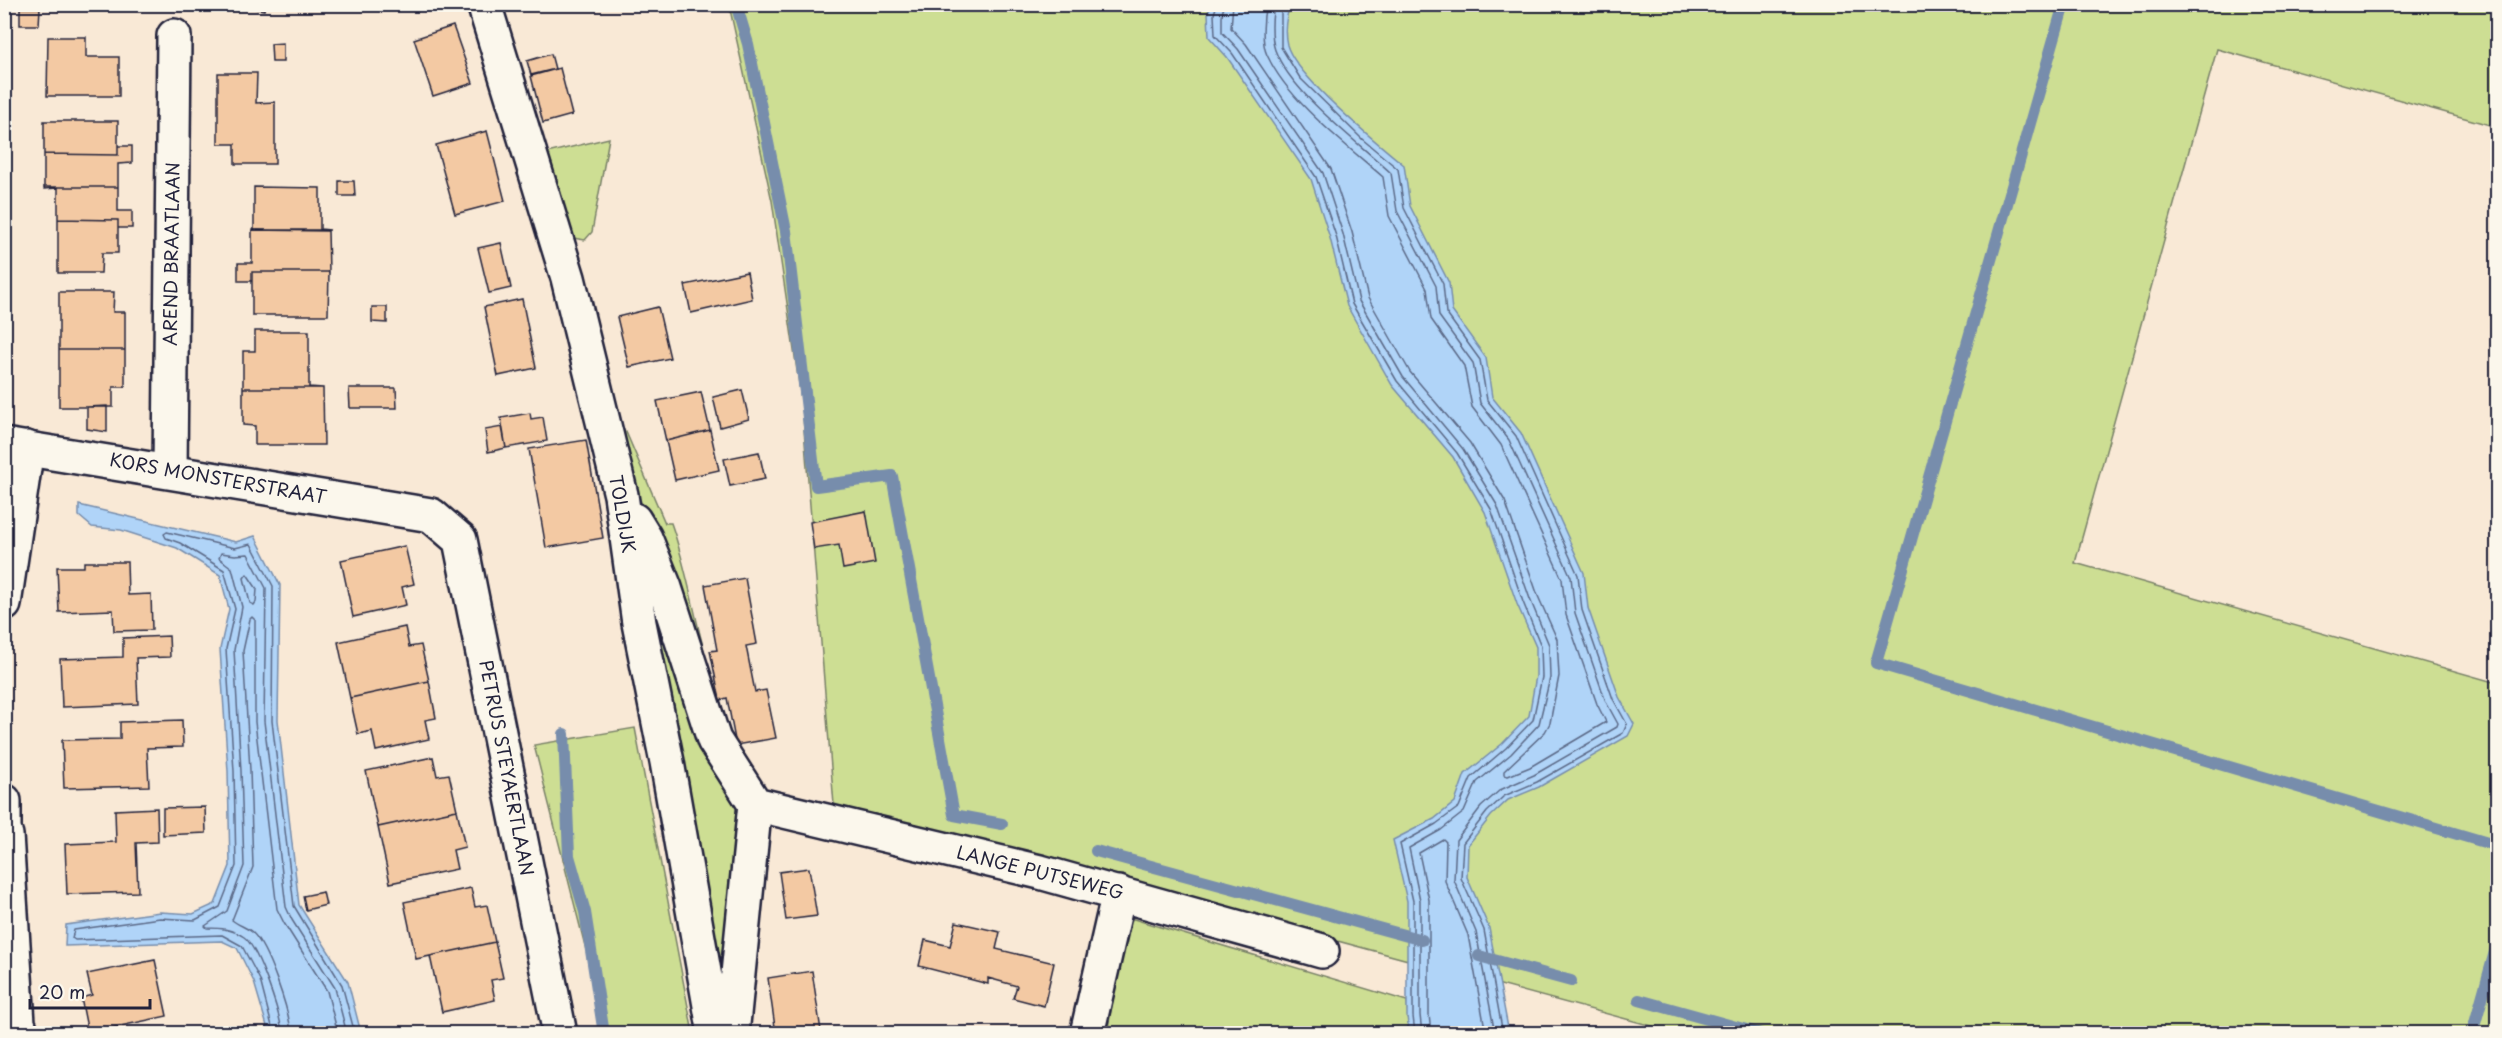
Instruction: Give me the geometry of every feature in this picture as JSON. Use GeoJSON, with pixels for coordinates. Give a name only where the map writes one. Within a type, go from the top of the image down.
{"type":"FeatureCollection","features":[{"type":"Feature","properties":{"kind":"street","name":"TOLDIJK"},"geometry":{"type":"LineString","coordinates":[[484,4],[568,278],[621,495],[639,623],[667,762],[715,1034]]}},
{"type":"Feature","properties":{"kind":"street","name":"AREND BRAATLAAN"},"geometry":{"type":"LineString","coordinates":[[170,471],[174,36]]}},
{"type":"Feature","properties":{"kind":"street"},"geometry":{"type":"LineString","coordinates":[[4,604],[16,446]]}},
{"type":"Feature","properties":{"kind":"street","name":"KORS MONSTERSTRAAT"},"geometry":{"type":"LineString","coordinates":[[16,446],[431,515]]}},
{"type":"Feature","properties":{"kind":"street"},"geometry":{"type":"LineString","coordinates":[[621,495],[645,538],[665,588],[714,740],[755,804],[732,1034]]}},
{"type":"Feature","properties":{"kind":"street","name":"PETRUS STEYAERTLAAN"},"geometry":{"type":"LineString","coordinates":[[431,515],[460,540],[560,1034]]}},
{"type":"Feature","properties":{"kind":"street"},"geometry":{"type":"LineString","coordinates":[[4,801],[18,1023],[22,1034]]}},
{"type":"Feature","properties":{"kind":"street","name":"LANGE PUTSEWEG"},"geometry":{"type":"LineString","coordinates":[[755,804],[1119,893],[1322,951]]}},
{"type":"Feature","properties":{"kind":"street"},"geometry":{"type":"LineString","coordinates":[[1087,1034],[1119,893]]}},
{"type":"Feature","properties":{"kind":"green space"},"geometry":{"type":"Polygon","coordinates":[[[729,5],[2497,5],[2497,127],[2217,49],[2075,563],[2497,683],[2497,1033],[1678,1033],[834,805],[802,405],[772,201],[729,5]]]}},
{"type":"Feature","properties":{"kind":"green space"},"geometry":{"type":"Polygon","coordinates":[[[609,138],[592,232],[585,240],[573,238],[547,153],[609,138]]]}},
{"type":"Feature","properties":{"kind":"green space"},"geometry":{"type":"Polygon","coordinates":[[[619,426],[626,432],[665,523],[671,523],[705,654],[694,656],[631,473],[619,426]]]}},
{"type":"Feature","properties":{"kind":"green space"},"geometry":{"type":"Polygon","coordinates":[[[643,555],[739,807],[726,1025],[643,555]]]}},
{"type":"Feature","properties":{"kind":"green space"},"geometry":{"type":"Polygon","coordinates":[[[635,728],[693,1033],[607,1033],[534,745],[635,728]]]}},
{"type":"Feature","properties":{"kind":"green space"},"geometry":{"type":"Polygon","coordinates":[[[1127,917],[1407,1001],[1409,1033],[1107,1034],[1127,917]]]}},
{"type":"Feature","properties":{"kind":"water"},"geometry":{"type":"Polygon","coordinates":[[[1212,5],[1292,5],[1286,24],[1287,45],[1305,74],[1339,109],[1404,165],[1410,206],[1449,283],[1452,311],[1486,358],[1492,397],[1521,433],[1584,573],[1588,608],[1619,697],[1634,724],[1628,736],[1539,787],[1508,800],[1491,816],[1468,845],[1467,877],[1489,928],[1509,1033],[1409,1033],[1407,901],[1393,840],[1434,819],[1455,802],[1465,774],[1502,744],[1529,716],[1536,676],[1536,647],[1517,604],[1485,512],[1453,457],[1392,385],[1347,306],[1330,238],[1311,179],[1227,57],[1209,37],[1208,12],[1212,5]]]}},
{"type":"Feature","properties":{"kind":"water"},"geometry":{"type":"Polygon","coordinates":[[[79,505],[236,542],[255,536],[280,585],[278,720],[299,905],[348,982],[361,1033],[269,1033],[254,982],[237,948],[222,941],[65,946],[66,925],[160,912],[193,914],[215,904],[230,866],[228,771],[220,649],[229,609],[220,575],[177,548],[121,530],[92,527],[79,516],[79,505]]]}},
{"type":"Feature","properties":{"kind":"building"},"geometry":{"type":"Polygon","coordinates":[[[232,4],[265,4],[264,10],[232,4]]]}},
{"type":"Feature","properties":{"kind":"building"},"geometry":{"type":"Polygon","coordinates":[[[20,8],[40,8],[39,25],[20,25],[20,8]]]}},
{"type":"Feature","properties":{"kind":"building"},"geometry":{"type":"Polygon","coordinates":[[[453,26],[473,83],[433,96],[414,39],[453,26]]]}},
{"type":"Feature","properties":{"kind":"building"},"geometry":{"type":"Polygon","coordinates":[[[48,37],[86,37],[86,57],[119,57],[119,96],[47,96],[48,37]]]}},
{"type":"Feature","properties":{"kind":"building"},"geometry":{"type":"Polygon","coordinates":[[[283,43],[283,62],[272,62],[271,44],[283,43]]]}},
{"type":"Feature","properties":{"kind":"building"},"geometry":{"type":"Polygon","coordinates":[[[551,54],[555,69],[531,75],[527,61],[551,54]]]}},
{"type":"Feature","properties":{"kind":"building"},"geometry":{"type":"Polygon","coordinates":[[[560,68],[572,115],[543,123],[531,76],[560,68]]]}},
{"type":"Feature","properties":{"kind":"building"},"geometry":{"type":"Polygon","coordinates":[[[218,73],[257,73],[256,103],[275,102],[275,164],[235,164],[235,144],[218,144],[218,73]]]}},
{"type":"Feature","properties":{"kind":"building"},"geometry":{"type":"Polygon","coordinates":[[[4,113],[10,113],[10,129],[4,128],[4,113]]]}},
{"type":"Feature","properties":{"kind":"building"},"geometry":{"type":"Polygon","coordinates":[[[44,121],[118,121],[118,155],[44,154],[44,121]]]}},
{"type":"Feature","properties":{"kind":"building"},"geometry":{"type":"Polygon","coordinates":[[[487,131],[505,201],[455,214],[436,145],[487,131]]]}},
{"type":"Feature","properties":{"kind":"building"},"geometry":{"type":"Polygon","coordinates":[[[118,146],[132,146],[132,163],[118,164],[118,187],[44,187],[44,154],[118,155],[118,146]]]}},
{"type":"Feature","properties":{"kind":"building"},"geometry":{"type":"Polygon","coordinates":[[[339,181],[354,181],[355,196],[339,196],[339,181]]]}},
{"type":"Feature","properties":{"kind":"building"},"geometry":{"type":"Polygon","coordinates":[[[44,187],[118,187],[118,211],[132,211],[132,228],[118,228],[118,220],[58,219],[58,188],[44,189],[44,187]]]}},
{"type":"Feature","properties":{"kind":"building"},"geometry":{"type":"Polygon","coordinates":[[[254,187],[320,188],[320,229],[330,230],[254,230],[254,187]]]}},
{"type":"Feature","properties":{"kind":"building"},"geometry":{"type":"Polygon","coordinates":[[[58,219],[118,220],[118,253],[102,253],[101,273],[58,273],[58,219]]]}},
{"type":"Feature","properties":{"kind":"building"},"geometry":{"type":"Polygon","coordinates":[[[252,230],[328,231],[329,272],[252,272],[252,281],[238,281],[238,263],[252,263],[252,230]]]}},
{"type":"Feature","properties":{"kind":"building"},"geometry":{"type":"Polygon","coordinates":[[[501,243],[511,288],[489,293],[478,248],[501,243]]]}},
{"type":"Feature","properties":{"kind":"building"},"geometry":{"type":"Polygon","coordinates":[[[252,272],[329,272],[328,315],[252,315],[252,272]]]}},
{"type":"Feature","properties":{"kind":"building"},"geometry":{"type":"Polygon","coordinates":[[[747,272],[752,299],[691,313],[685,285],[747,272]]]}},
{"type":"Feature","properties":{"kind":"building"},"geometry":{"type":"Polygon","coordinates":[[[59,292],[114,292],[113,312],[125,312],[125,350],[59,350],[59,292]]]}},
{"type":"Feature","properties":{"kind":"building"},"geometry":{"type":"Polygon","coordinates":[[[522,299],[536,368],[498,376],[484,307],[522,299]]]}},
{"type":"Feature","properties":{"kind":"building"},"geometry":{"type":"Polygon","coordinates":[[[372,307],[387,307],[387,323],[372,322],[372,307]]]}},
{"type":"Feature","properties":{"kind":"building"},"geometry":{"type":"Polygon","coordinates":[[[658,307],[670,358],[629,367],[617,317],[658,307]]]}},
{"type":"Feature","properties":{"kind":"building"},"geometry":{"type":"Polygon","coordinates":[[[255,331],[309,331],[309,387],[323,388],[243,388],[243,351],[255,351],[255,331]]]}},
{"type":"Feature","properties":{"kind":"building"},"geometry":{"type":"Polygon","coordinates":[[[59,350],[125,350],[125,387],[113,387],[113,407],[59,407],[59,350]]]}},
{"type":"Feature","properties":{"kind":"building"},"geometry":{"type":"Polygon","coordinates":[[[243,388],[323,388],[324,445],[255,445],[255,426],[243,425],[243,388]]]}},
{"type":"Feature","properties":{"kind":"building"},"geometry":{"type":"Polygon","coordinates":[[[349,388],[396,388],[397,408],[350,408],[349,388]]]}},
{"type":"Feature","properties":{"kind":"building"},"geometry":{"type":"Polygon","coordinates":[[[742,390],[749,419],[720,427],[713,397],[742,390]]]}},
{"type":"Feature","properties":{"kind":"building"},"geometry":{"type":"Polygon","coordinates":[[[701,392],[710,430],[666,441],[657,401],[701,392]]]}},
{"type":"Feature","properties":{"kind":"building"},"geometry":{"type":"Polygon","coordinates":[[[107,406],[107,432],[87,429],[87,407],[107,406]]]}},
{"type":"Feature","properties":{"kind":"building"},"geometry":{"type":"Polygon","coordinates":[[[530,413],[531,419],[543,417],[547,441],[506,448],[501,418],[530,413]]]}},
{"type":"Feature","properties":{"kind":"building"},"geometry":{"type":"Polygon","coordinates":[[[502,427],[506,448],[488,452],[485,430],[502,427]]]}},
{"type":"Feature","properties":{"kind":"building"},"geometry":{"type":"Polygon","coordinates":[[[710,430],[719,470],[675,480],[666,441],[710,430]]]}},
{"type":"Feature","properties":{"kind":"building"},"geometry":{"type":"Polygon","coordinates":[[[586,440],[603,538],[546,548],[529,449],[586,440]]]}},
{"type":"Feature","properties":{"kind":"building"},"geometry":{"type":"Polygon","coordinates":[[[759,452],[765,479],[730,486],[724,459],[759,452]]]}},
{"type":"Feature","properties":{"kind":"building"},"geometry":{"type":"Polygon","coordinates":[[[866,511],[875,563],[843,569],[839,545],[814,549],[810,522],[866,511]]]}},
{"type":"Feature","properties":{"kind":"building"},"geometry":{"type":"Polygon","coordinates":[[[405,546],[414,584],[402,587],[406,605],[353,617],[341,560],[405,546]]]}},
{"type":"Feature","properties":{"kind":"building"},"geometry":{"type":"Polygon","coordinates":[[[84,562],[127,562],[128,595],[151,594],[152,630],[114,631],[113,610],[59,612],[57,567],[84,567],[84,562]]]}},
{"type":"Feature","properties":{"kind":"building"},"geometry":{"type":"Polygon","coordinates":[[[745,578],[757,644],[746,646],[755,692],[766,690],[776,738],[736,745],[727,698],[720,700],[710,651],[717,650],[705,585],[745,578]]]}},
{"type":"Feature","properties":{"kind":"building"},"geometry":{"type":"Polygon","coordinates":[[[405,627],[409,647],[421,645],[429,681],[350,698],[338,642],[405,627]]]}},
{"type":"Feature","properties":{"kind":"building"},"geometry":{"type":"Polygon","coordinates":[[[169,636],[170,657],[136,658],[138,704],[62,707],[60,659],[123,657],[123,638],[169,636]]]}},
{"type":"Feature","properties":{"kind":"building"},"geometry":{"type":"Polygon","coordinates":[[[429,681],[436,718],[425,720],[429,739],[376,751],[372,731],[358,734],[350,698],[429,681]]]}},
{"type":"Feature","properties":{"kind":"building"},"geometry":{"type":"Polygon","coordinates":[[[182,720],[183,747],[147,748],[149,786],[64,788],[62,740],[120,739],[120,722],[182,720]]]}},
{"type":"Feature","properties":{"kind":"building"},"geometry":{"type":"Polygon","coordinates":[[[433,757],[437,776],[449,774],[457,810],[378,827],[366,771],[433,757]]]}},
{"type":"Feature","properties":{"kind":"building"},"geometry":{"type":"Polygon","coordinates":[[[205,807],[206,833],[163,835],[163,808],[205,807]]]}},
{"type":"Feature","properties":{"kind":"building"},"geometry":{"type":"Polygon","coordinates":[[[157,808],[158,842],[136,843],[138,892],[67,894],[65,844],[116,842],[115,810],[157,808]]]}},
{"type":"Feature","properties":{"kind":"building"},"geometry":{"type":"Polygon","coordinates":[[[457,810],[465,847],[453,850],[457,869],[390,883],[378,827],[457,810]]]}},
{"type":"Feature","properties":{"kind":"building"},"geometry":{"type":"Polygon","coordinates":[[[809,868],[817,916],[786,920],[779,872],[809,868]]]}},
{"type":"Feature","properties":{"kind":"building"},"geometry":{"type":"Polygon","coordinates":[[[471,888],[475,907],[487,905],[495,942],[416,959],[404,902],[471,888]]]}},
{"type":"Feature","properties":{"kind":"building"},"geometry":{"type":"Polygon","coordinates":[[[323,892],[326,905],[306,910],[303,896],[323,892]]]}},
{"type":"Feature","properties":{"kind":"building"},"geometry":{"type":"Polygon","coordinates":[[[956,922],[1000,932],[996,949],[1054,963],[1044,1006],[1013,998],[1017,986],[988,978],[988,984],[919,966],[925,940],[950,946],[956,922]]]}},
{"type":"Feature","properties":{"kind":"building"},"geometry":{"type":"Polygon","coordinates":[[[495,942],[503,978],[491,980],[495,1000],[442,1012],[430,956],[495,942]]]}},
{"type":"Feature","properties":{"kind":"building"},"geometry":{"type":"Polygon","coordinates":[[[155,960],[167,1016],[88,1033],[81,998],[92,995],[87,974],[155,960]]]}},
{"type":"Feature","properties":{"kind":"building"},"geometry":{"type":"Polygon","coordinates":[[[812,971],[821,1031],[819,1034],[776,1034],[768,978],[812,971]]]}},
{"type":"Feature","properties":{"kind":"building"},"geometry":{"type":"Polygon","coordinates":[[[503,1028],[504,1034],[477,1034],[503,1028]]]}},
{"type":"Feature","properties":{"kind":"waterway"},"geometry":{"type":"LineString","coordinates":[[736,4],[748,44],[786,231],[816,486],[892,476],[954,815],[1002,824]]}},
{"type":"Feature","properties":{"kind":"waterway"},"geometry":{"type":"LineString","coordinates":[[2064,4],[1876,663],[2498,846]]}},
{"type":"Feature","properties":{"kind":"waterway"},"geometry":{"type":"LineString","coordinates":[[564,734],[569,856],[585,912],[604,1034]]}},
{"type":"Feature","properties":{"kind":"waterway"},"geometry":{"type":"LineString","coordinates":[[1096,851],[1422,940]]}},
{"type":"Feature","properties":{"kind":"waterway"},"geometry":{"type":"LineString","coordinates":[[2472,1034],[2498,941]]}},
{"type":"Feature","properties":{"kind":"waterway"},"geometry":{"type":"LineString","coordinates":[[1479,956],[1571,981]]}},
{"type":"Feature","properties":{"kind":"waterway"},"geometry":{"type":"LineString","coordinates":[[1639,1000],[1761,1034]]}}]}
